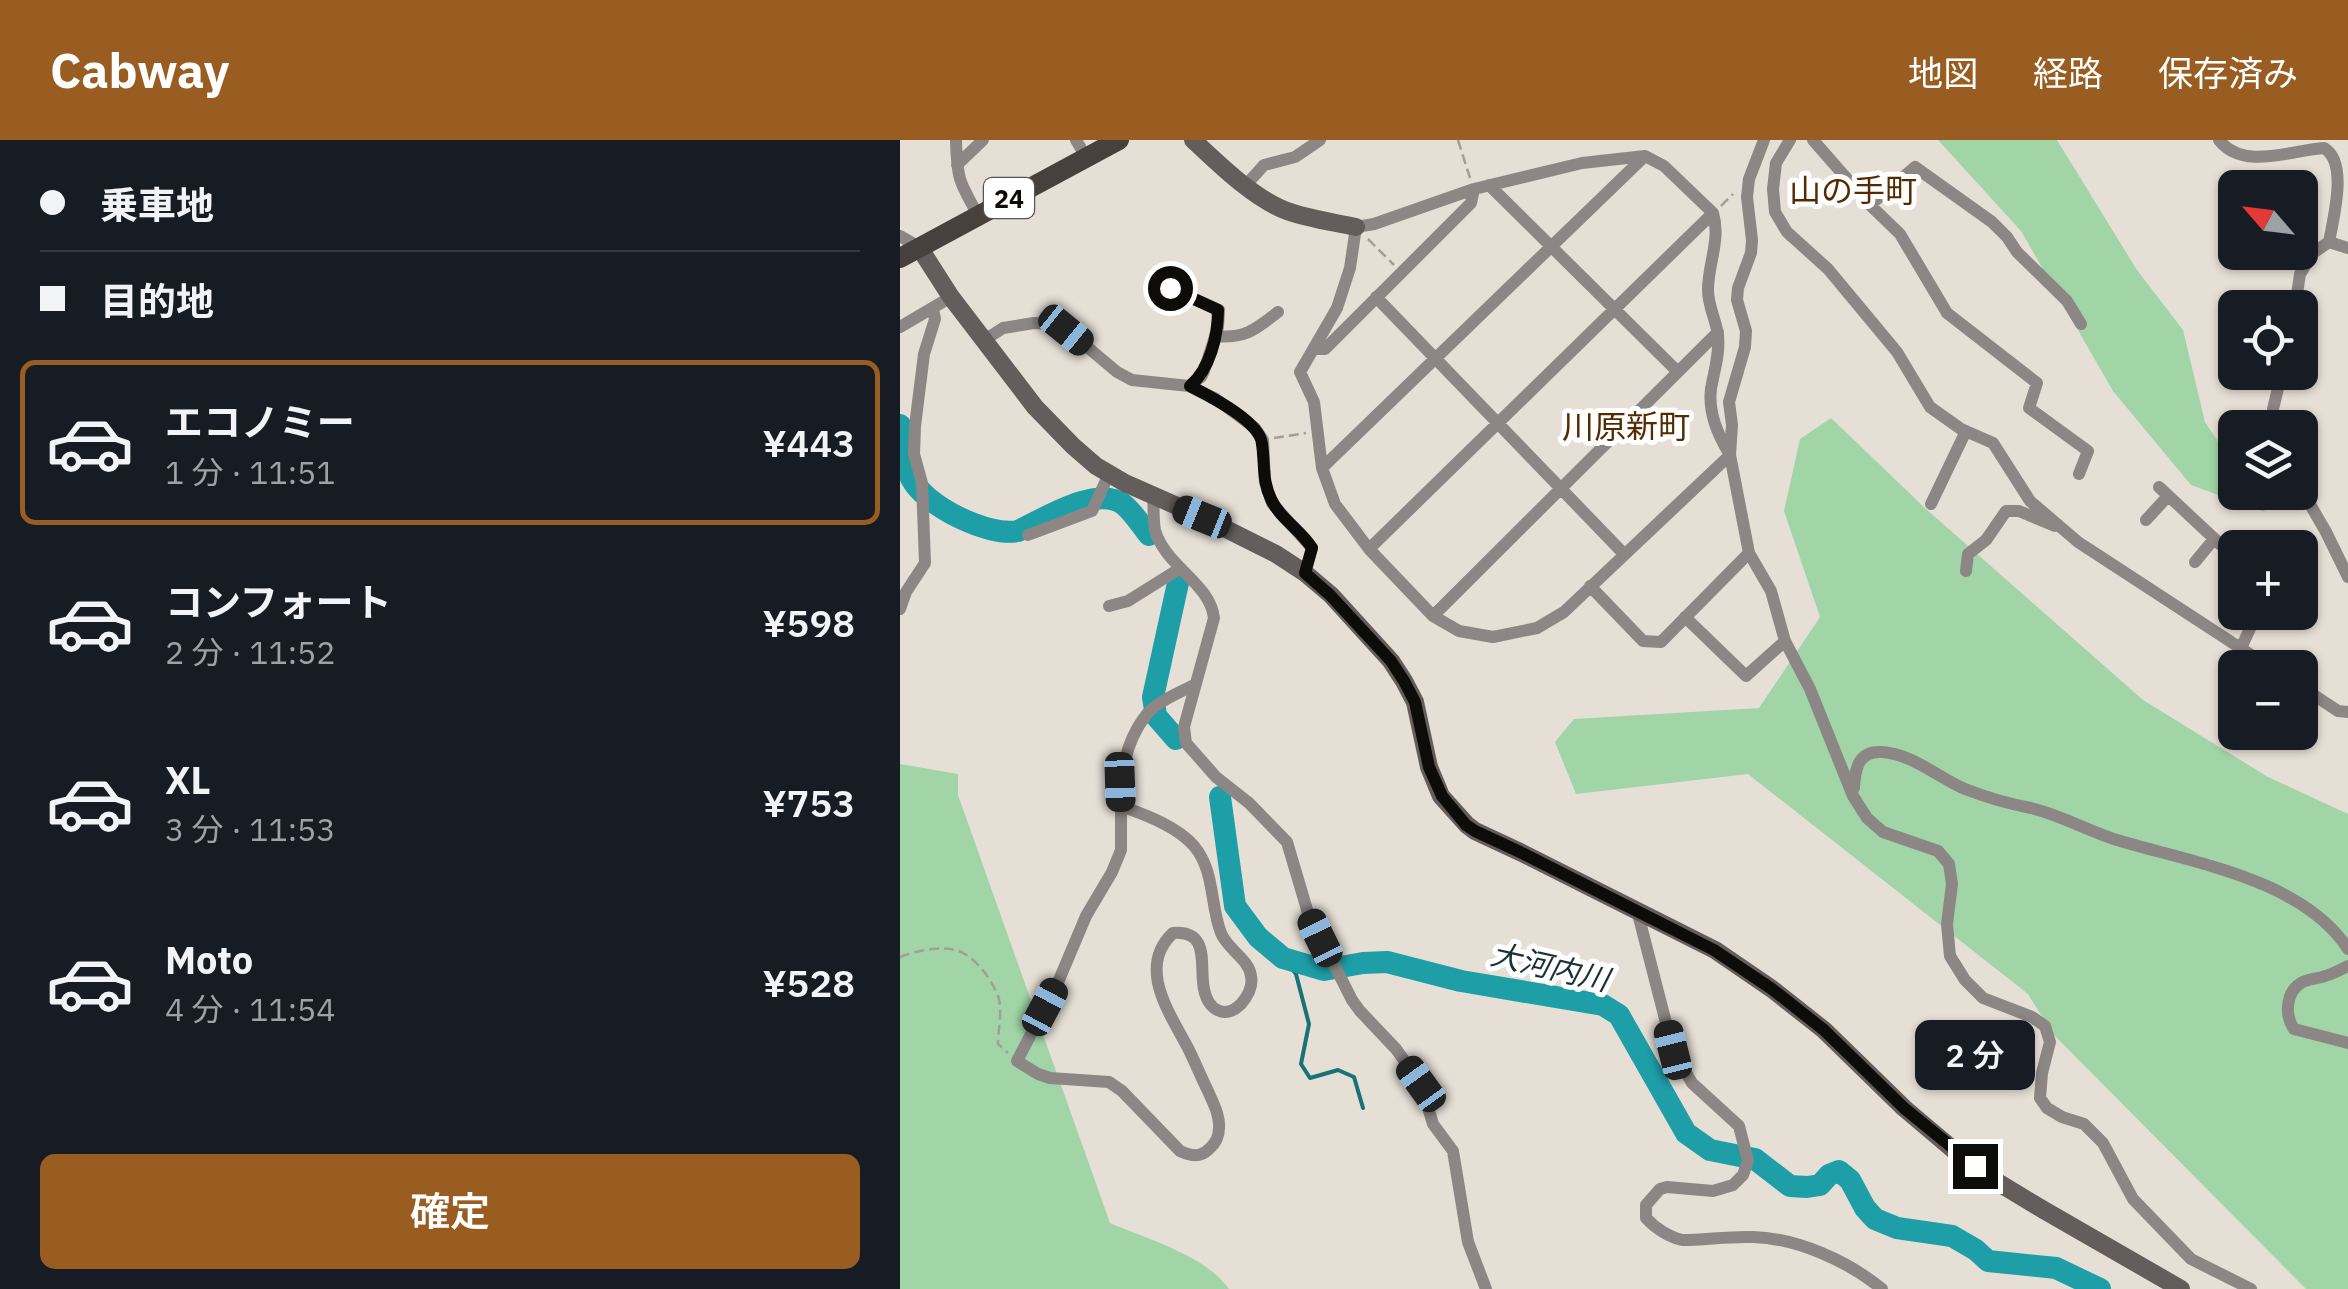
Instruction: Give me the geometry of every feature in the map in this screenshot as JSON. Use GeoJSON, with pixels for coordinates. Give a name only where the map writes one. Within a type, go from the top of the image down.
{"type":"FeatureCollection","features":[{"type":"Feature","properties":{"kind":"main road","name":"24"},"geometry":{"type":"LineString","coordinates":[[900,258],[978,215],[1081,149],[1119,140]]}},
{"type":"Feature","properties":{"kind":"street"},"geometry":{"type":"LineString","coordinates":[[956,140],[960,183],[978,215]]}},
{"type":"Feature","properties":{"kind":"street"},"geometry":{"type":"LineString","coordinates":[[957,165],[982,140]]}},
{"type":"Feature","properties":{"kind":"street"},"geometry":{"type":"LineString","coordinates":[[1192,140],[1266,200],[1285,210],[1356,227],[1474,189],[1582,163],[1646,156],[1664,166],[1713,214],[1716,224],[1708,288],[1719,352],[1710,393],[1718,435],[1730,455]]}},
{"type":"Feature","properties":{"kind":"street"},"geometry":{"type":"LineString","coordinates":[[1246,186],[1264,165],[1294,158],[1320,140]]}},
{"type":"Feature","properties":{"kind":"street"},"geometry":{"type":"LineString","coordinates":[[1764,140],[1749,179],[1747,196],[1752,240],[1736,300],[1746,330],[1746,348],[1729,402],[1730,455],[1749,553],[1772,591],[1784,642],[1810,689],[1853,796],[1866,818],[1883,832],[1938,851],[1949,864],[1950,956],[1965,980],[1983,998],[2045,1026],[2050,1042],[2040,1098],[2046,1108],[2084,1124],[2103,1143],[2132,1199],[2191,1259],[2251,1289]]}},
{"type":"Feature","properties":{"kind":"street"},"geometry":{"type":"LineString","coordinates":[[1790,140],[1776,163],[1773,189],[1781,222],[1828,269],[1896,352],[1930,407],[1993,443],[2030,501],[2078,542],[2244,650]]}},
{"type":"Feature","properties":{"kind":"street"},"geometry":{"type":"LineString","coordinates":[[1813,140],[1900,234],[1947,313],[2037,383],[2029,408],[2088,451],[2079,474]]}},
{"type":"Feature","properties":{"kind":"street"},"geometry":{"type":"LineString","coordinates":[[2220,140],[2234,152],[2265,158],[2318,148],[2330,150],[2339,163],[2339,200],[2329,242],[2313,253],[2300,274],[2297,290]]}},
{"type":"Feature","properties":{"kind":"street"},"geometry":{"type":"LineString","coordinates":[[1322,468],[1646,156]]}},
{"type":"Feature","properties":{"kind":"street"},"geometry":{"type":"LineString","coordinates":[[1870,205],[1915,167],[1992,222],[2067,300],[2081,324]]}},
{"type":"Feature","properties":{"kind":"street"},"geometry":{"type":"LineString","coordinates":[[1489,186],[1678,372]]}},
{"type":"Feature","properties":{"kind":"street"},"geometry":{"type":"LineString","coordinates":[[1314,349],[1325,349],[1471,202],[1474,189]]}},
{"type":"Feature","properties":{"kind":"street"},"geometry":{"type":"LineString","coordinates":[[1368,549],[1713,214]]}},
{"type":"Feature","properties":{"kind":"street"},"geometry":{"type":"LineString","coordinates":[[1356,227],[1350,268],[1337,308],[1300,372],[1314,402],[1322,468],[1335,504],[1368,549],[1432,616],[1459,630],[1494,638],[1537,628],[1564,612],[1730,455]]}},
{"type":"Feature","properties":{"kind":"street"},"geometry":{"type":"LineString","coordinates":[[900,236],[919,248],[951,298],[1035,406],[1096,466],[1105,483],[1153,496],[1202,517],[1276,554],[1330,595],[1391,661],[1404,681],[1415,702],[1435,781],[1466,825],[1714,950],[1824,1030],[1933,1134],[1994,1180],[2181,1289]]}},
{"type":"Feature","properties":{"kind":"street"},"geometry":{"type":"LineString","coordinates":[[2329,242],[2348,248]]}},
{"type":"Feature","properties":{"kind":"street"},"geometry":{"type":"LineString","coordinates":[[1170,288],[1218,310],[1204,371],[1190,386]]}},
{"type":"Feature","properties":{"kind":"street"},"geometry":{"type":"LineString","coordinates":[[1376,297],[1624,554]]}},
{"type":"Feature","properties":{"kind":"street"},"geometry":{"type":"LineString","coordinates":[[900,327],[951,298]]}},
{"type":"Feature","properties":{"kind":"street"},"geometry":{"type":"LineString","coordinates":[[900,609],[925,562],[922,483],[914,454],[924,354],[935,319],[933,309]]}},
{"type":"Feature","properties":{"kind":"street"},"geometry":{"type":"LineString","coordinates":[[1215,336],[1252,332],[1278,312]]}},
{"type":"Feature","properties":{"kind":"street"},"geometry":{"type":"LineString","coordinates":[[984,341],[1003,328],[1052,324],[1066,330],[1132,380],[1190,386],[1216,399],[1255,428],[1262,440],[1264,482],[1272,503],[1312,548],[1305,573]]}},
{"type":"Feature","properties":{"kind":"street"},"geometry":{"type":"LineString","coordinates":[[1432,616],[1718,332]]}},
{"type":"Feature","properties":{"kind":"street"},"geometry":{"type":"LineString","coordinates":[[1932,504],[1966,431]]}},
{"type":"Feature","properties":{"kind":"street"},"geometry":{"type":"LineString","coordinates":[[1028,535],[1092,511],[1105,483]]}},
{"type":"Feature","properties":{"kind":"street"},"geometry":{"type":"LineString","coordinates":[[2146,520],[2164,492],[2218,543]]}},
{"type":"Feature","properties":{"kind":"street"},"geometry":{"type":"LineString","coordinates":[[1153,496],[1155,528],[1179,569],[1208,597],[1214,618],[1184,727],[1186,743],[1216,777],[1249,803],[1286,842],[1308,913],[1335,967],[1360,1011],[1396,1049],[1421,1084],[1433,1124],[1453,1152],[1468,1242],[1486,1289]]}},
{"type":"Feature","properties":{"kind":"street"},"geometry":{"type":"LineString","coordinates":[[2313,510],[2348,578]]}},
{"type":"Feature","properties":{"kind":"street"},"geometry":{"type":"LineString","coordinates":[[1966,571],[1968,554],[1986,540],[2006,511],[2019,511],[2066,532]]}},
{"type":"Feature","properties":{"kind":"street"},"geometry":{"type":"LineString","coordinates":[[2195,562],[2214,539]]}},
{"type":"Feature","properties":{"kind":"street"},"geometry":{"type":"LineString","coordinates":[[1590,586],[1643,640],[1661,642],[1749,553]]}},
{"type":"Feature","properties":{"kind":"street"},"geometry":{"type":"LineString","coordinates":[[1109,606],[1128,601],[1179,569]]}},
{"type":"Feature","properties":{"kind":"street"},"geometry":{"type":"LineString","coordinates":[[1685,618],[1746,676],[1784,642]]}},
{"type":"Feature","properties":{"kind":"street"},"geometry":{"type":"LineString","coordinates":[[2241,648],[2250,630]]}},
{"type":"Feature","properties":{"kind":"street"},"geometry":{"type":"LineString","coordinates":[[1121,806],[1181,834],[1194,846],[1206,864],[1220,930],[1249,968],[1252,980],[1249,993],[1237,1008],[1221,1013],[1212,1007],[1204,992],[1202,950],[1191,935],[1173,933],[1156,963],[1158,986],[1169,1013],[1216,1109],[1218,1136],[1205,1153],[1190,1156],[1170,1142],[1122,1090],[1109,1082],[1050,1078],[1017,1061],[1121,850],[1120,782],[1129,746],[1154,709],[1196,684]]}},
{"type":"Feature","properties":{"kind":"street"},"geometry":{"type":"LineString","coordinates":[[2318,698],[2338,711],[2348,712]]}},
{"type":"Feature","properties":{"kind":"street"},"geometry":{"type":"LineString","coordinates":[[1853,796],[1854,772],[1860,758],[1884,752],[1904,758],[1964,788],[2112,838],[2241,875],[2286,896],[2320,918],[2348,949]]}},
{"type":"Feature","properties":{"kind":"street"},"geometry":{"type":"LineString","coordinates":[[1637,910],[1673,1050],[1692,1083],[1739,1126],[1748,1162],[1734,1186],[1713,1191],[1674,1186],[1660,1189],[1646,1205],[1646,1218],[1682,1240],[1754,1236],[1783,1240],[1819,1253],[1882,1289]]}},
{"type":"Feature","properties":{"kind":"street"},"geometry":{"type":"LineString","coordinates":[[2348,966],[2302,982],[2295,989],[2287,1012],[2294,1028],[2348,1043]]}},
{"type":"Feature","properties":{"kind":"path"},"geometry":{"type":"LineString","coordinates":[[1458,140],[1474,189]]}},
{"type":"Feature","properties":{"kind":"path"},"geometry":{"type":"LineString","coordinates":[[1713,214],[1749,179]]}},
{"type":"Feature","properties":{"kind":"path"},"geometry":{"type":"LineString","coordinates":[[1356,227],[1401,272]]}},
{"type":"Feature","properties":{"kind":"path"},"geometry":{"type":"LineString","coordinates":[[1262,440],[1318,431]]}},
{"type":"Feature","properties":{"kind":"path"},"geometry":{"type":"LineString","coordinates":[[900,958],[929,950],[955,950],[969,957],[986,974],[1000,1000],[998,1044],[1017,1061]]}},
{"type":"Feature","properties":{"kind":"green space"},"geometry":{"type":"Polygon","coordinates":[[[1938,140],[2057,140],[2137,270],[2183,330],[2205,422],[2218,442],[2218,495],[2191,485],[2113,391],[2021,231],[1938,140]]]}},
{"type":"Feature","properties":{"kind":"green space"},"geometry":{"type":"Polygon","coordinates":[[[1831,418],[1926,509],[2143,700],[2218,746],[2218,750],[2348,814],[2348,1289],[2306,1289],[2052,1033],[2028,994],[1748,774],[1576,794],[1555,742],[1574,719],[1759,708],[1820,617],[1784,511],[1800,439],[1831,418]]]}},
{"type":"Feature","properties":{"kind":"green space"},"geometry":{"type":"Polygon","coordinates":[[[900,764],[958,774],[958,795],[1110,1223],[1191,1257],[1229,1289],[900,1289],[900,764]]]}},
{"type":"Feature","properties":{"kind":"waterway","name":"大河内川"},"geometry":{"type":"LineString","coordinates":[[900,425],[911,478],[929,499],[958,517],[991,529],[1018,531],[1070,506],[1112,499],[1127,507],[1149,535]]}},
{"type":"Feature","properties":{"kind":"waterway","name":"大河内川"},"geometry":{"type":"LineString","coordinates":[[1176,739],[1156,716],[1153,697],[1178,583]]}},
{"type":"Feature","properties":{"kind":"waterway","name":"大河内川"},"geometry":{"type":"LineString","coordinates":[[1220,797],[1235,906],[1258,937],[1283,958],[1324,970],[1387,962],[1461,981],[1603,1005],[1619,1015],[1686,1133],[1710,1150],[1755,1159],[1790,1186],[1820,1185],[1839,1171],[1850,1180],[1875,1219],[1897,1228],[1952,1236],[1988,1261],[2056,1268],[2100,1289]]}},
{"type":"Feature","properties":{"kind":"waterway"},"geometry":{"type":"LineString","coordinates":[[1283,958],[1296,974],[1309,1024],[1301,1064],[1310,1078],[1338,1070],[1354,1077],[1363,1108]]}},
{"type":"Feature","properties":{"kind":"district","name":"山の手町"},"geometry":{"type":"Point","coordinates":[1853,190]}},
{"type":"Feature","properties":{"kind":"district","name":"川原新町"},"geometry":{"type":"Point","coordinates":[1626,426]}},
{"type":"Feature","properties":{"kind":"route"},"geometry":{"type":"LineString","coordinates":[[1170,288],[1218,310],[1218,327],[1204,371],[1190,386],[1216,399],[1255,428],[1262,440],[1264,482],[1272,503],[1312,548],[1305,573],[1391,661],[1404,681],[1415,702],[1429,767],[1442,796],[1466,825],[1714,950],[1824,1030],[1904,1108],[1975,1166]]}}]}
